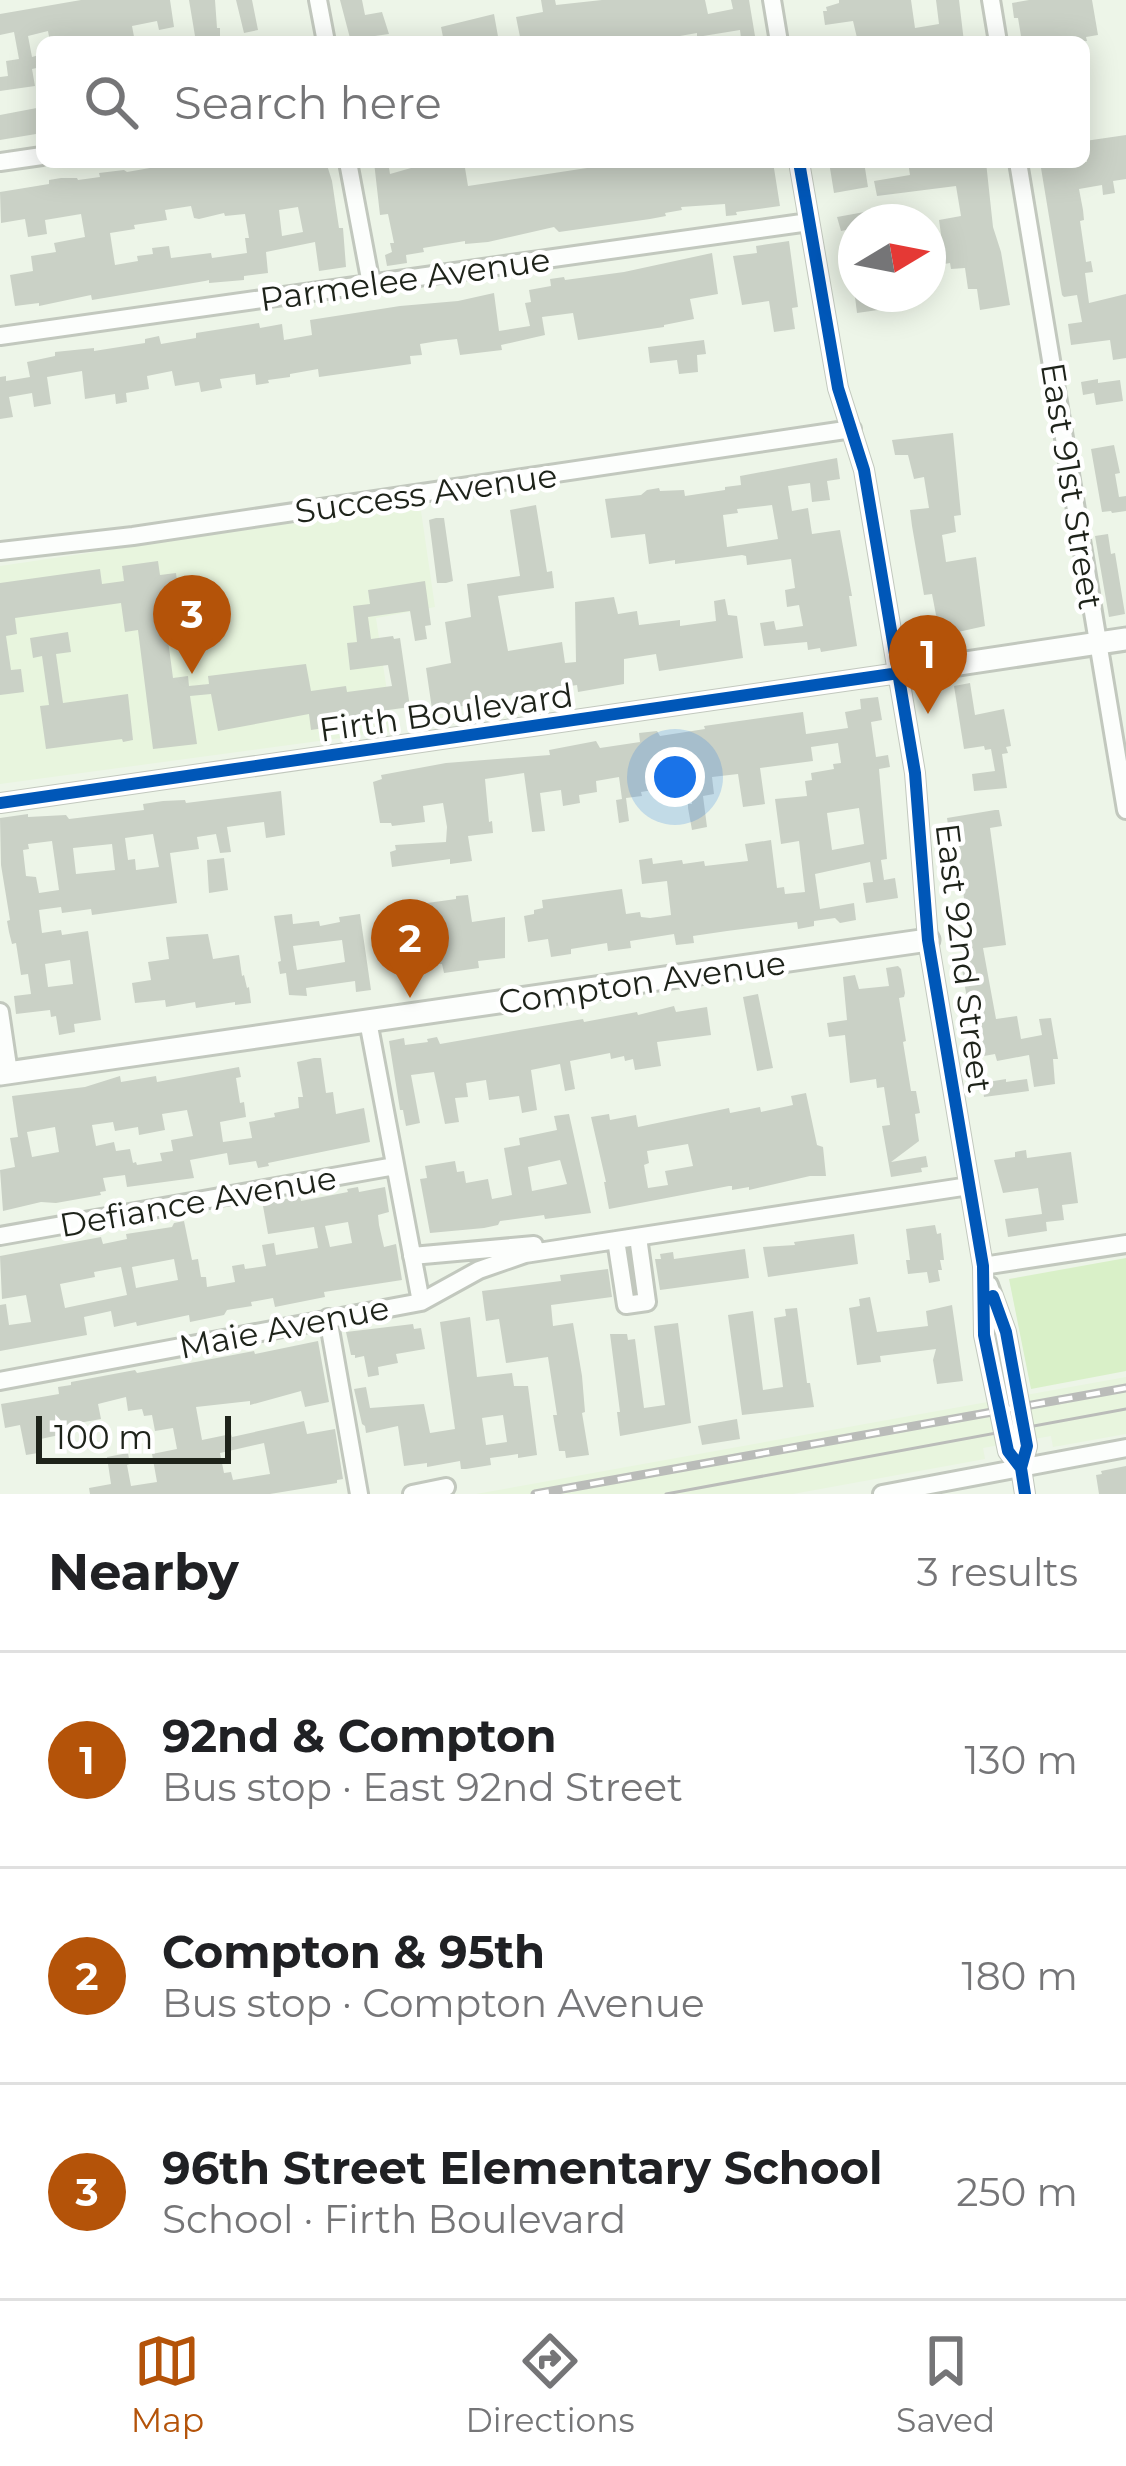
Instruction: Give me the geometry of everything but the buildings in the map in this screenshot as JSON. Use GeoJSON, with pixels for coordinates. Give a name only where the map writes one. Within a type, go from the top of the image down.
{"type":"FeatureCollection","features":[{"type":"Feature","properties":{"kind":"main road"},"geometry":{"type":"LineString","coordinates":[[899,673],[1126,639]]}},
{"type":"Feature","properties":{"kind":"main road","name":"Compton Avenue"},"geometry":{"type":"LineString","coordinates":[[4,1074],[928,940]]}},
{"type":"Feature","properties":{"kind":"street"},"geometry":{"type":"LineString","coordinates":[[318,0],[325,36]]}},
{"type":"Feature","properties":{"kind":"street"},"geometry":{"type":"LineString","coordinates":[[772,0],[778,36]]}},
{"type":"Feature","properties":{"kind":"street"},"geometry":{"type":"LineString","coordinates":[[991,0],[997,36]]}},
{"type":"Feature","properties":{"kind":"street"},"geometry":{"type":"LineString","coordinates":[[0,162],[36,157]]}},
{"type":"Feature","properties":{"kind":"street"},"geometry":{"type":"LineString","coordinates":[[349,168],[371,284]]}},
{"type":"Feature","properties":{"kind":"street","name":"East 92nd Street"},"geometry":{"type":"LineString","coordinates":[[800,168],[838,388],[864,470],[899,673],[915,773],[928,940],[983,1266],[1006,1332],[1024,1426],[1027,1446],[1021,1468],[1025,1494]]}},
{"type":"Feature","properties":{"kind":"street","name":"East 91st Street"},"geometry":{"type":"LineString","coordinates":[[1019,168],[1126,810]]}},
{"type":"Feature","properties":{"kind":"street","name":"Parmelee Avenue"},"geometry":{"type":"LineString","coordinates":[[0,336],[809,222]]}},
{"type":"Feature","properties":{"kind":"street","name":"Success Avenue"},"geometry":{"type":"LineString","coordinates":[[0,551],[133,536],[852,429]]}},
{"type":"Feature","properties":{"kind":"street","name":"Firth Boulevard"},"geometry":{"type":"LineString","coordinates":[[0,803],[424,750],[899,673]]}},
{"type":"Feature","properties":{"kind":"street"},"geometry":{"type":"LineString","coordinates":[[0,1012],[4,1074]]}},
{"type":"Feature","properties":{"kind":"street"},"geometry":{"type":"LineString","coordinates":[[368,1021],[421,1302]]}},
{"type":"Feature","properties":{"kind":"street","name":"Defiance Avenue"},"geometry":{"type":"LineString","coordinates":[[0,1236],[395,1166]]}},
{"type":"Feature","properties":{"kind":"street","name":"Maie Avenue"},"geometry":{"type":"LineString","coordinates":[[0,1381],[421,1302],[501,1261],[558,1248],[969,1186]]}},
{"type":"Feature","properties":{"kind":"street"},"geometry":{"type":"LineString","coordinates":[[616,1240],[626,1305],[647,1302],[638,1237]]}},
{"type":"Feature","properties":{"kind":"street","name":"Maie Avenue"},"geometry":{"type":"LineString","coordinates":[[412,1256],[522,1244],[558,1248]]}},
{"type":"Feature","properties":{"kind":"street"},"geometry":{"type":"LineString","coordinates":[[983,1266],[1126,1244]]}},
{"type":"Feature","properties":{"kind":"street"},"geometry":{"type":"LineString","coordinates":[[328,1318],[359,1494]]}},
{"type":"Feature","properties":{"kind":"street"},"geometry":{"type":"LineString","coordinates":[[882,1494],[1126,1448]]}},
{"type":"Feature","properties":{"kind":"street"},"geometry":{"type":"LineString","coordinates":[[412,1494],[446,1487]]}},
{"type":"Feature","properties":{"kind":"shaded area"},"geometry":{"type":"Polygon","coordinates":[[[420,504],[435,607],[376,618],[393,731],[0,784],[0,566],[420,504]]]}},
{"type":"Feature","properties":{"kind":"shaded area"},"geometry":{"type":"Polygon","coordinates":[[[1126,1377],[1126,1434],[1053,1447],[1051,1436],[983,1448],[985,1459],[793,1494],[476,1494],[1126,1377]]]}},
{"type":"Feature","properties":{"kind":"green space"},"geometry":{"type":"Polygon","coordinates":[[[1126,1258],[1126,1371],[1031,1389],[1009,1279],[1126,1258]]]}},
{"type":"Feature","properties":{"kind":"tram line"},"geometry":{"type":"LineString","coordinates":[[666,1494],[1126,1409]]}},
{"type":"Feature","properties":{"kind":"railway"},"geometry":{"type":"LineString","coordinates":[[535,1494],[1126,1388]]}},
{"type":"Feature","properties":{"kind":"cycle path"},"geometry":{"type":"LineString","coordinates":[[800,168],[838,388],[864,470],[915,773],[928,940],[983,1266],[984,1335],[1008,1451],[1021,1468]]}},
{"type":"Feature","properties":{"kind":"cycle path"},"geometry":{"type":"LineString","coordinates":[[0,803],[899,673]]}},
{"type":"Feature","properties":{"kind":"cycle path"},"geometry":{"type":"LineString","coordinates":[[993,1296],[1006,1332],[1027,1446],[1021,1468],[1025,1494]]}},
{"type":"Feature","properties":{"kind":"place","name":"96th Street Elementary School"},"geometry":{"type":"Point","coordinates":[192,674]}},
{"type":"Feature","properties":{"kind":"place","name":"92nd & Compton"},"geometry":{"type":"Point","coordinates":[928,714]}},
{"type":"Feature","properties":{"kind":"place","name":"Compton & 95th"},"geometry":{"type":"Point","coordinates":[410,998]}}]}
